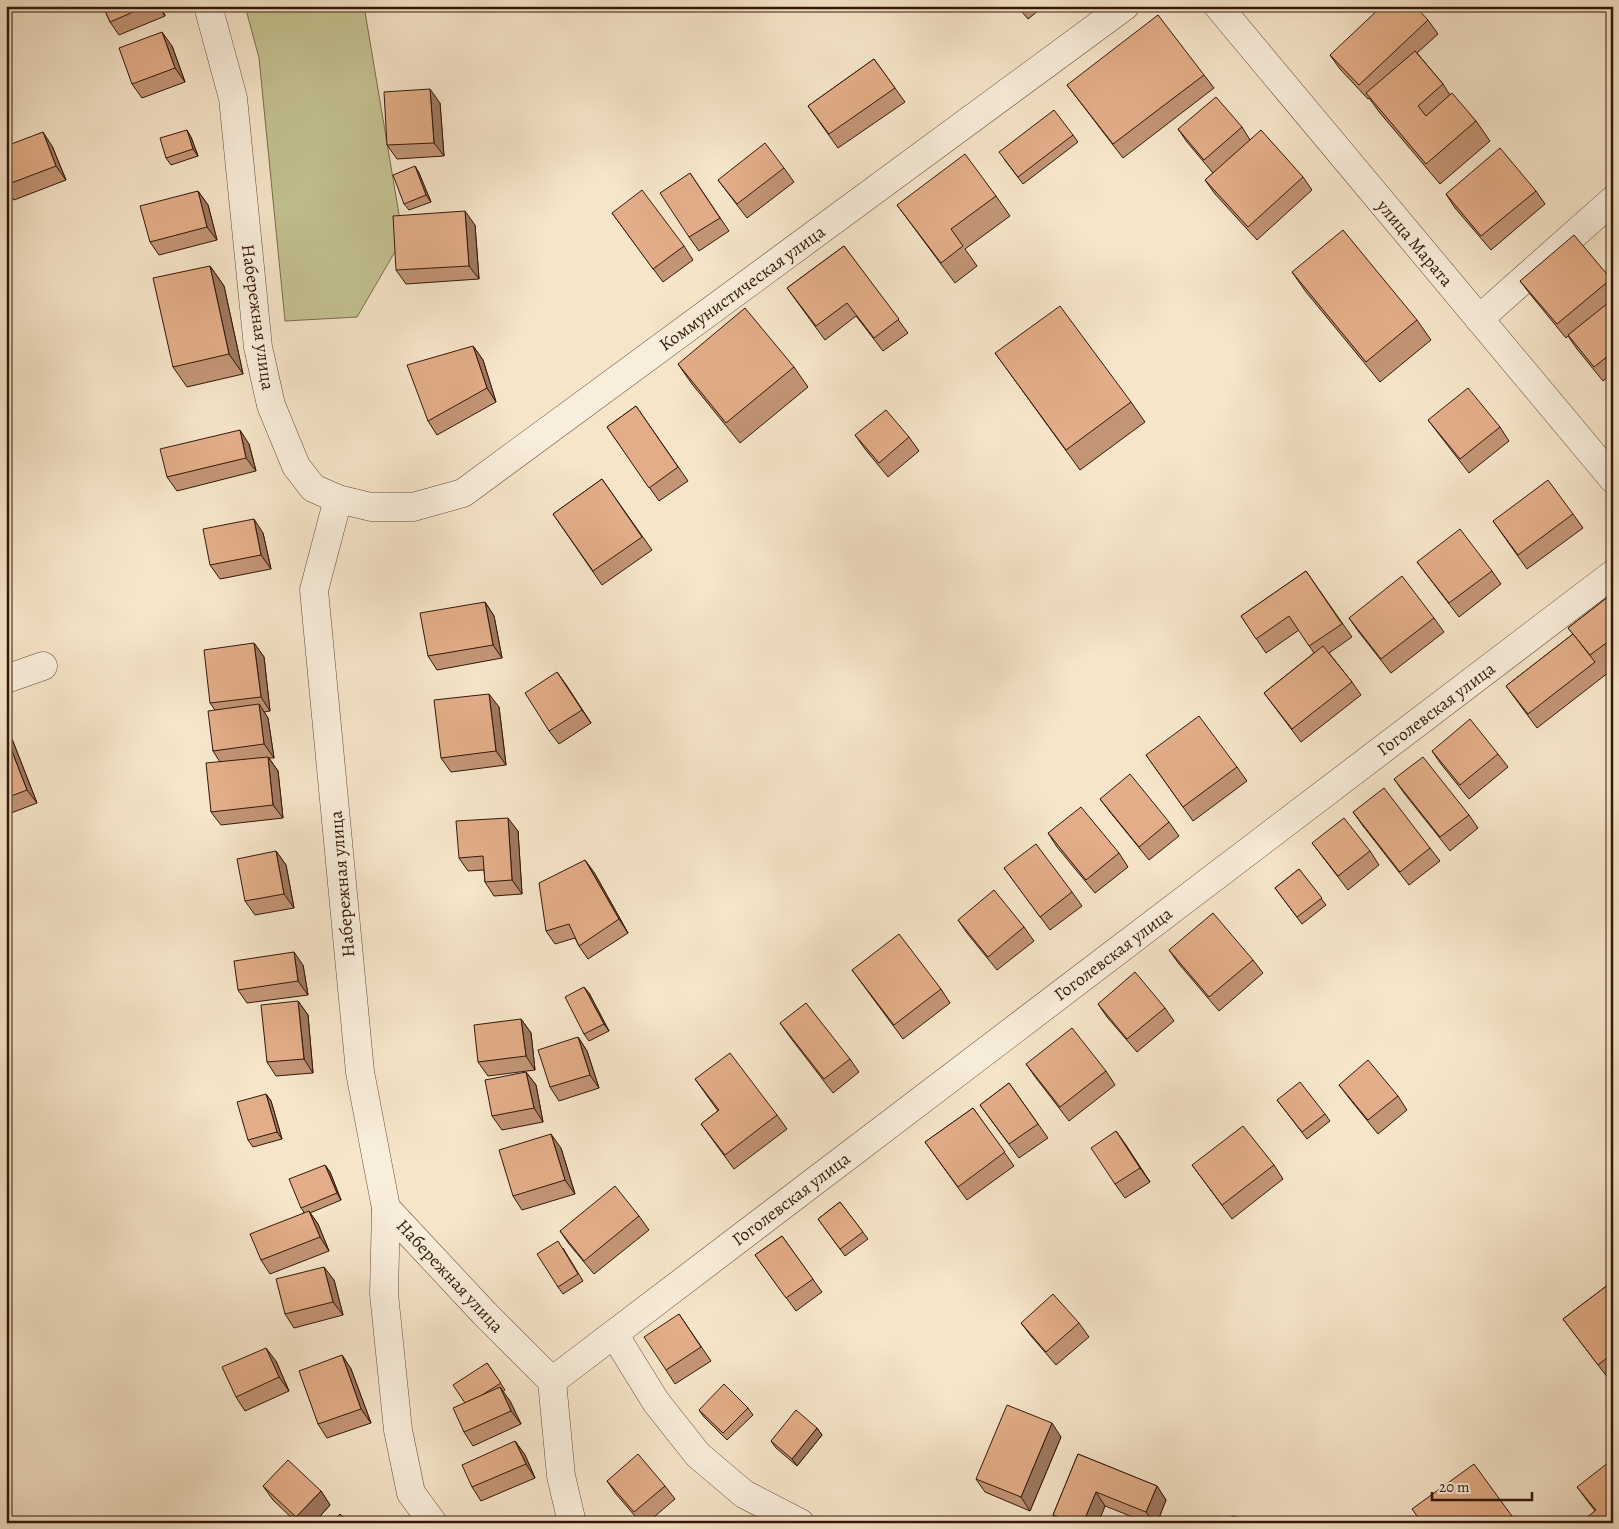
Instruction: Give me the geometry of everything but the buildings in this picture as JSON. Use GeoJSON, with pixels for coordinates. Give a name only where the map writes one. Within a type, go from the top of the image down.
{"type":"FeatureCollection","features":[{"type":"Feature","properties":{"kind":"street","name":"Набережная улица"},"geometry":{"type":"LineString","coordinates":[[208,6],[233,98],[258,347],[271,406],[296,466],[313,488],[338,499],[314,590],[360,1072],[386,1208],[552,1381]]}},
{"type":"Feature","properties":{"kind":"street","name":"Коммунистическая улица"},"geometry":{"type":"LineString","coordinates":[[338,499],[371,507],[413,507],[463,493],[1125,6]]}},
{"type":"Feature","properties":{"kind":"street","name":"улица Марата"},"geometry":{"type":"LineString","coordinates":[[1218,6],[1613,479]]}},
{"type":"Feature","properties":{"kind":"street"},"geometry":{"type":"LineString","coordinates":[[1479,320],[1613,200]]}},
{"type":"Feature","properties":{"kind":"street","name":"Гоголевская улица"},"geometry":{"type":"LineString","coordinates":[[614,1334],[1613,574]]}},
{"type":"Feature","properties":{"kind":"street"},"geometry":{"type":"LineString","coordinates":[[6,679],[43,666]]}},
{"type":"Feature","properties":{"kind":"street"},"geometry":{"type":"LineString","coordinates":[[386,1208],[384,1294],[398,1430],[410,1493],[433,1523]]}},
{"type":"Feature","properties":{"kind":"street"},"geometry":{"type":"LineString","coordinates":[[572,1523],[562,1476],[552,1381],[614,1334],[656,1402],[698,1455],[744,1494],[800,1523]]}},
{"type":"Feature","properties":{"kind":"shaded area"},"geometry":{"type":"Polygon","coordinates":[[[245,6],[364,6],[403,238],[357,317],[285,321],[259,58],[245,6]]]}}]}
